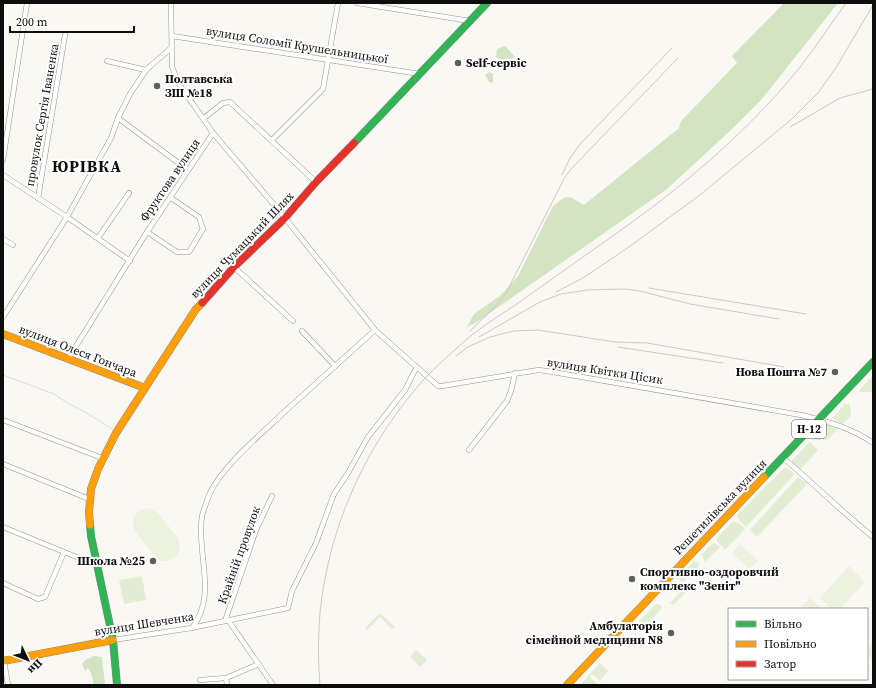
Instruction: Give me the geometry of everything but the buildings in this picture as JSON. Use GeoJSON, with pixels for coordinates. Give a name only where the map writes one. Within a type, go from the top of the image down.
{"type":"FeatureCollection","features":[{"type":"Feature","properties":{"kind":"main road","name":"вулиця Чумацький Шлях"},"geometry":{"type":"LineString","coordinates":[[117,685],[113,640],[91,536],[89,499],[93,482],[102,458],[116,433],[196,309],[234,267],[284,218],[316,182],[486,4]]}},
{"type":"Feature","properties":{"kind":"main road","name":"вулиця Олеся Гончара"},"geometry":{"type":"LineString","coordinates":[[3,334],[145,388]]}},
{"type":"Feature","properties":{"kind":"main road","name":"Решетилівська вулиця"},"geometry":{"type":"LineString","coordinates":[[567,685],[873,362]]}},
{"type":"Feature","properties":{"kind":"main road","name":"вулиця Шевченка"},"geometry":{"type":"LineString","coordinates":[[3,661],[113,640]]}},
{"type":"Feature","properties":{"kind":"street"},"geometry":{"type":"LineString","coordinates":[[3,160],[27,3]]}},
{"type":"Feature","properties":{"kind":"street","name":"Фруктова вулиця"},"geometry":{"type":"LineString","coordinates":[[68,359],[147,232],[213,133],[177,81],[172,66],[171,3]]}},
{"type":"Feature","properties":{"kind":"street"},"geometry":{"type":"LineString","coordinates":[[272,140],[323,89],[338,3]]}},
{"type":"Feature","properties":{"kind":"street"},"geometry":{"type":"LineString","coordinates":[[358,3],[470,21]]}},
{"type":"Feature","properties":{"kind":"street","name":"провулок Сергія Іваненка"},"geometry":{"type":"LineString","coordinates":[[38,198],[65,35]]}},
{"type":"Feature","properties":{"kind":"street","name":"вулиця Соломії Крушельницької"},"geometry":{"type":"LineString","coordinates":[[172,36],[420,74]]}},
{"type":"Feature","properties":{"kind":"street"},"geometry":{"type":"LineString","coordinates":[[3,317],[67,217],[111,138],[118,118],[130,94],[146,70],[171,48]]}},
{"type":"Feature","properties":{"kind":"street"},"geometry":{"type":"LineString","coordinates":[[107,61],[146,70]]}},
{"type":"Feature","properties":{"kind":"street"},"geometry":{"type":"LineString","coordinates":[[204,118],[223,103],[230,102],[316,182]]}},
{"type":"Feature","properties":{"kind":"street"},"geometry":{"type":"LineString","coordinates":[[118,118],[188,170]]}},
{"type":"Feature","properties":{"kind":"street","name":"вулиця Квітки Цісик"},"geometry":{"type":"LineString","coordinates":[[213,133],[375,330],[433,383],[440,387],[539,370],[801,415],[843,427],[873,443]]}},
{"type":"Feature","properties":{"kind":"street"},"geometry":{"type":"LineString","coordinates":[[3,175],[130,261]]}},
{"type":"Feature","properties":{"kind":"street"},"geometry":{"type":"LineString","coordinates":[[98,238],[129,193]]}},
{"type":"Feature","properties":{"kind":"street"},"geometry":{"type":"LineString","coordinates":[[147,232],[177,252],[189,252],[203,229],[199,217],[171,198]]}},
{"type":"Feature","properties":{"kind":"street"},"geometry":{"type":"LineString","coordinates":[[3,239],[13,245]]}},
{"type":"Feature","properties":{"kind":"street"},"geometry":{"type":"LineString","coordinates":[[234,267],[293,321]]}},
{"type":"Feature","properties":{"kind":"street"},"geometry":{"type":"LineString","coordinates":[[191,628],[200,615],[204,598],[205,578],[202,516],[210,493],[220,476],[252,442],[375,330]]}},
{"type":"Feature","properties":{"kind":"street"},"geometry":{"type":"LineString","coordinates":[[302,331],[335,366]]}},
{"type":"Feature","properties":{"kind":"street","name":"вулиця Шевченка"},"geometry":{"type":"LineString","coordinates":[[113,640],[191,628],[288,608],[292,591],[316,543],[334,494],[348,473],[368,437],[405,390],[417,368]]}},
{"type":"Feature","properties":{"kind":"street"},"geometry":{"type":"LineString","coordinates":[[469,450],[507,401],[515,373]]}},
{"type":"Feature","properties":{"kind":"street"},"geometry":{"type":"LineString","coordinates":[[3,420],[102,458]]}},
{"type":"Feature","properties":{"kind":"street"},"geometry":{"type":"LineString","coordinates":[[782,457],[873,538]]}},
{"type":"Feature","properties":{"kind":"street"},"geometry":{"type":"LineString","coordinates":[[3,464],[89,499]]}},
{"type":"Feature","properties":{"kind":"street","name":"Крайній провулок"},"geometry":{"type":"LineString","coordinates":[[227,621],[256,530],[272,496]]}},
{"type":"Feature","properties":{"kind":"street"},"geometry":{"type":"LineString","coordinates":[[3,527],[96,565]]}},
{"type":"Feature","properties":{"kind":"street"},"geometry":{"type":"LineString","coordinates":[[3,583],[38,599],[45,597],[64,552]]}},
{"type":"Feature","properties":{"kind":"street"},"geometry":{"type":"LineString","coordinates":[[227,621],[273,685]]}},
{"type":"Feature","properties":{"kind":"street"},"geometry":{"type":"LineString","coordinates":[[3,661],[8,685]]}},
{"type":"Feature","properties":{"kind":"street"},"geometry":{"type":"LineString","coordinates":[[200,680],[226,678],[259,664]]}},
{"type":"Feature","properties":{"kind":"street"},"geometry":{"type":"LineString","coordinates":[[226,678],[227,685]]}},
{"type":"Feature","properties":{"kind":"green space"},"geometry":{"type":"Polygon","coordinates":[[[784,3],[838,3],[762,99],[667,189],[477,322],[467,327],[474,314],[501,295],[518,276],[553,206],[565,197],[572,198],[584,205],[679,128],[681,121],[737,63],[732,56],[784,3]]]}},
{"type":"Feature","properties":{"kind":"green space"},"geometry":{"type":"Polygon","coordinates":[[[505,46],[515,57],[510,60],[496,57],[497,49],[505,46]]]}},
{"type":"Feature","properties":{"kind":"green space"},"geometry":{"type":"Polygon","coordinates":[[[489,72],[493,74],[493,83],[489,82],[485,75],[489,72]]]}},
{"type":"Feature","properties":{"kind":"green space"},"geometry":{"type":"Polygon","coordinates":[[[873,375],[873,390],[871,392],[859,392],[859,390],[873,375]]]}},
{"type":"Feature","properties":{"kind":"green space"},"geometry":{"type":"Polygon","coordinates":[[[846,403],[850,405],[851,416],[843,424],[834,420],[833,417],[846,403]]]}},
{"type":"Feature","properties":{"kind":"green space"},"geometry":{"type":"Polygon","coordinates":[[[826,425],[838,429],[827,440],[812,440],[826,425]]]}},
{"type":"Feature","properties":{"kind":"green space"},"geometry":{"type":"Polygon","coordinates":[[[810,442],[818,450],[799,471],[792,463],[792,460],[810,442]]]}},
{"type":"Feature","properties":{"kind":"green space"},"geometry":{"type":"Polygon","coordinates":[[[764,459],[769,463],[683,553],[678,549],[764,459]]]}},
{"type":"Feature","properties":{"kind":"green space"},"geometry":{"type":"Polygon","coordinates":[[[784,468],[787,468],[795,474],[746,527],[739,520],[737,515],[784,468]]]}},
{"type":"Feature","properties":{"kind":"green space"},"geometry":{"type":"Polygon","coordinates":[[[798,477],[807,484],[757,537],[750,530],[798,477]]]}},
{"type":"Feature","properties":{"kind":"green space"},"geometry":{"type":"Polygon","coordinates":[[[148,508],[158,513],[178,538],[180,545],[179,552],[174,558],[168,561],[159,560],[152,554],[133,526],[134,517],[137,513],[148,508]]]}},
{"type":"Feature","properties":{"kind":"green space"},"geometry":{"type":"Polygon","coordinates":[[[733,521],[739,523],[745,529],[725,550],[717,541],[717,538],[733,521]]]}},
{"type":"Feature","properties":{"kind":"green space"},"geometry":{"type":"Polygon","coordinates":[[[713,543],[720,547],[705,562],[701,555],[713,543]]]}},
{"type":"Feature","properties":{"kind":"green space"},"geometry":{"type":"Polygon","coordinates":[[[740,544],[758,561],[749,569],[732,553],[740,544]]]}},
{"type":"Feature","properties":{"kind":"green space"},"geometry":{"type":"Polygon","coordinates":[[[694,561],[699,563],[699,566],[684,581],[681,581],[679,578],[680,576],[694,561]]]}},
{"type":"Feature","properties":{"kind":"green space"},"geometry":{"type":"Polygon","coordinates":[[[849,566],[865,582],[841,608],[831,608],[820,598],[849,566]]]}},
{"type":"Feature","properties":{"kind":"green space"},"geometry":{"type":"Polygon","coordinates":[[[142,576],[146,600],[124,604],[119,580],[142,576]]]}},
{"type":"Feature","properties":{"kind":"green space"},"geometry":{"type":"Polygon","coordinates":[[[683,589],[686,592],[673,605],[670,603],[683,589]]]}},
{"type":"Feature","properties":{"kind":"green space"},"geometry":{"type":"Polygon","coordinates":[[[810,598],[821,608],[800,608],[810,598]]]}},
{"type":"Feature","properties":{"kind":"green space"},"geometry":{"type":"Polygon","coordinates":[[[656,604],[661,605],[662,608],[639,632],[635,631],[634,626],[656,604]]]}},
{"type":"Feature","properties":{"kind":"green space"},"geometry":{"type":"Polygon","coordinates":[[[379,614],[381,614],[395,627],[392,629],[380,617],[367,630],[365,628],[379,614]]]}},
{"type":"Feature","properties":{"kind":"green space"},"geometry":{"type":"Polygon","coordinates":[[[873,643],[873,662],[868,657],[868,648],[873,643]]]}},
{"type":"Feature","properties":{"kind":"green space"},"geometry":{"type":"Polygon","coordinates":[[[416,650],[427,660],[420,667],[410,657],[416,650]]]}},
{"type":"Feature","properties":{"kind":"green space"},"geometry":{"type":"Polygon","coordinates":[[[94,656],[102,657],[105,685],[94,685],[91,673],[88,668],[85,671],[82,664],[85,660],[94,656]]]}},
{"type":"Feature","properties":{"kind":"green space"},"geometry":{"type":"Polygon","coordinates":[[[600,663],[608,671],[600,681],[592,674],[590,677],[597,684],[596,685],[580,685],[600,663]]]}},
{"type":"Feature","properties":{"kind":"waterway"},"geometry":{"type":"LineString","coordinates":[[3,375],[54,394],[112,429]]}},
{"type":"Feature","properties":{"kind":"railway"},"geometry":{"type":"LineString","coordinates":[[320,685],[318,649],[320,613],[324,583],[331,553],[350,495],[378,440],[395,415],[426,377],[486,324],[521,301],[650,209],[711,160],[749,124],[784,86],[807,58],[846,3]]}},
{"type":"Feature","properties":{"kind":"railway"},"geometry":{"type":"LineString","coordinates":[[556,292],[583,278],[626,249],[700,195],[793,118],[818,93],[837,66],[873,5]]}},
{"type":"Feature","properties":{"kind":"railway"},"geometry":{"type":"LineString","coordinates":[[562,175],[570,158],[581,143],[672,48]]}},
{"type":"Feature","properties":{"kind":"railway"},"geometry":{"type":"LineString","coordinates":[[470,331],[496,306],[506,293],[565,177],[571,169],[678,58]]}},
{"type":"Feature","properties":{"kind":"railway"},"geometry":{"type":"LineString","coordinates":[[790,127],[840,98],[873,89]]}},
{"type":"Feature","properties":{"kind":"railway"},"geometry":{"type":"LineString","coordinates":[[649,288],[806,314]]}},
{"type":"Feature","properties":{"kind":"railway"},"geometry":{"type":"LineString","coordinates":[[479,337],[540,302],[561,294],[587,290],[625,289],[640,291],[690,304],[779,319]]}},
{"type":"Feature","properties":{"kind":"railway"},"geometry":{"type":"LineString","coordinates":[[456,356],[468,347],[490,337],[514,331],[538,330],[615,342],[647,343],[784,367]]}},
{"type":"Feature","properties":{"kind":"railway"},"geometry":{"type":"LineString","coordinates":[[618,347],[723,363]]}},
{"type":"Feature","properties":{"kind":"traffic: fast"},"geometry":{"type":"LineString","coordinates":[[354,143],[487,3]]}},
{"type":"Feature","properties":{"kind":"traffic: fast"},"geometry":{"type":"LineString","coordinates":[[764,477],[873,362]]}},
{"type":"Feature","properties":{"kind":"traffic: fast"},"geometry":{"type":"LineString","coordinates":[[90,525],[113,640],[117,685]]}},
{"type":"Feature","properties":{"kind":"traffic: slow"},"geometry":{"type":"LineString","coordinates":[[90,525],[89,512],[91,489],[98,469],[116,433],[196,309],[202,303]]}},
{"type":"Feature","properties":{"kind":"traffic: slow"},"geometry":{"type":"LineString","coordinates":[[3,334],[145,388]]}},
{"type":"Feature","properties":{"kind":"traffic: slow"},"geometry":{"type":"LineString","coordinates":[[567,685],[764,477]]}},
{"type":"Feature","properties":{"kind":"traffic: slow"},"geometry":{"type":"LineString","coordinates":[[3,661],[113,640]]}},
{"type":"Feature","properties":{"kind":"traffic: jam"},"geometry":{"type":"LineString","coordinates":[[202,303],[234,267],[285,218],[316,182],[354,143]]}},
{"type":"Feature","properties":{"kind":"place","name":"Self-сервіс"},"geometry":{"type":"Point","coordinates":[458,63]}},
{"type":"Feature","properties":{"kind":"place","name":"Полтавська ЗШ №18"},"geometry":{"type":"Point","coordinates":[157,86]}},
{"type":"Feature","properties":{"kind":"place","name":"Нова Пошта №7"},"geometry":{"type":"Point","coordinates":[835,372]}},
{"type":"Feature","properties":{"kind":"place","name":"Школа №25"},"geometry":{"type":"Point","coordinates":[153,561]}},
{"type":"Feature","properties":{"kind":"place","name":"Спортивно-оздоровчий комплекс \"Зеніт\""},"geometry":{"type":"Point","coordinates":[632,579]}},
{"type":"Feature","properties":{"kind":"place","name":"Амбулаторія сімейной медицини N8"},"geometry":{"type":"Point","coordinates":[671,633]}},
{"type":"Feature","properties":{"kind":"district","name":"ЮРІВКА"},"geometry":{"type":"Point","coordinates":[87,166]}}]}
